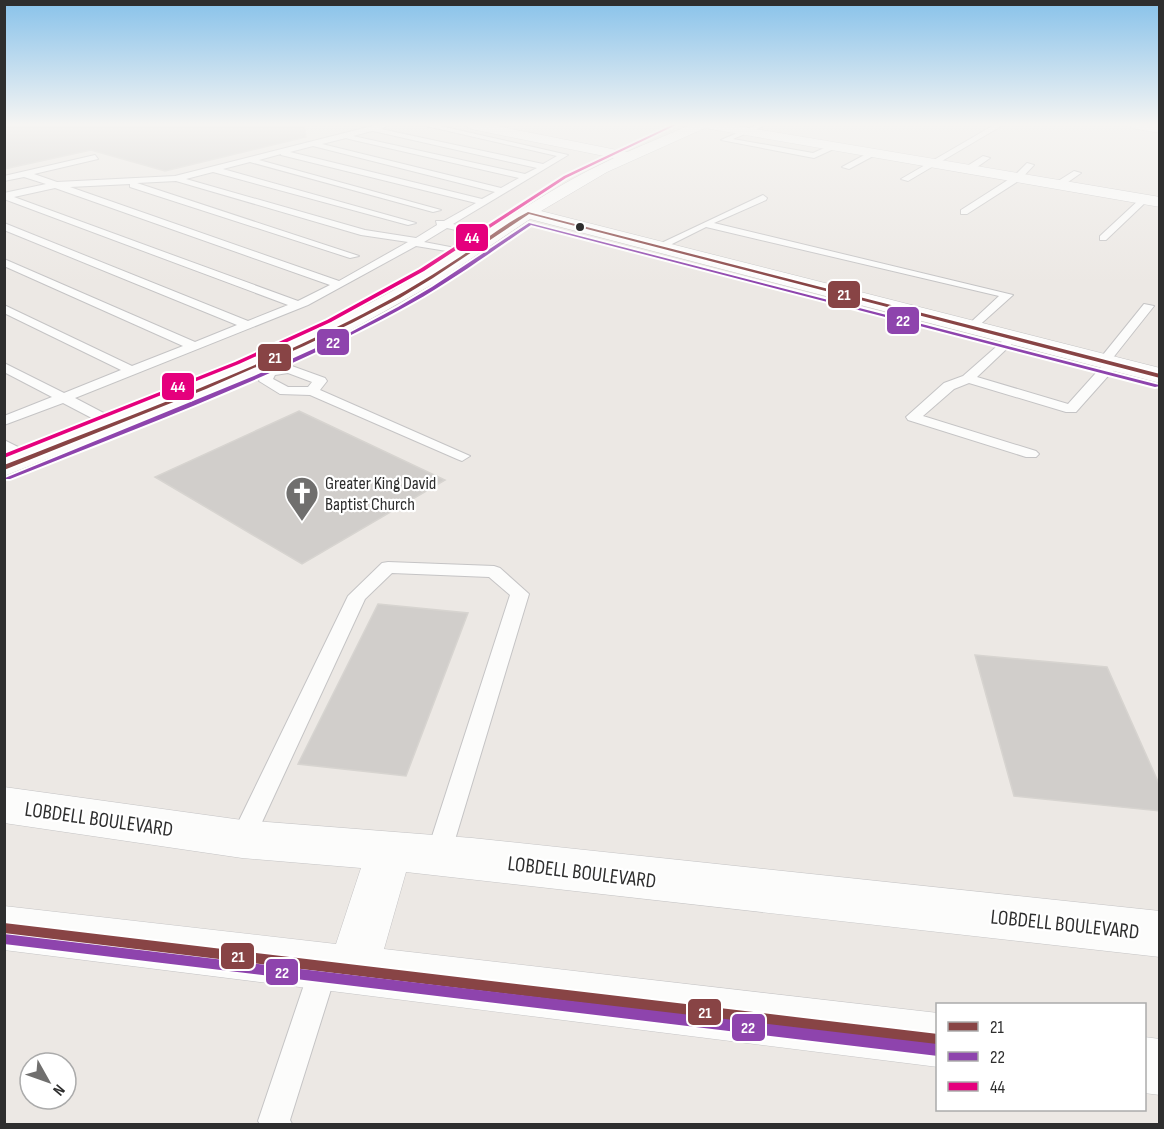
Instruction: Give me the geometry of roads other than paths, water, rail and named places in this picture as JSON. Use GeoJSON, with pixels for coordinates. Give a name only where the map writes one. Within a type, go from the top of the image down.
{"type":"FeatureCollection","features":[{"type":"Feature","properties":{"kind":"street"},"geometry":{"type":"LineString","coordinates":[[4,468],[112,423],[262,368],[380,307],[588,178]]}},
{"type":"Feature","properties":{"kind":"street"},"geometry":{"type":"LineString","coordinates":[[1017,178],[1152,201]]}},
{"type":"Feature","properties":{"kind":"street"},"geometry":{"type":"LineString","coordinates":[[528,213],[1013,336],[1160,376]]}},
{"type":"Feature","properties":{"kind":"street","name":"LOBDELL BOULEVARD"},"geometry":{"type":"LineString","coordinates":[[4,805],[242,839],[439,855],[1160,934]]}},
{"type":"Feature","properties":{"kind":"street"},"geometry":{"type":"LineString","coordinates":[[339,967],[389,852]]}},
{"type":"Feature","properties":{"kind":"street"},"geometry":{"type":"LineString","coordinates":[[4,928],[936,1040]]}},
{"type":"Feature","properties":{"kind":"lane"},"geometry":{"type":"LineString","coordinates":[[36,178],[340,285]]}},
{"type":"Feature","properties":{"kind":"lane"},"geometry":{"type":"LineString","coordinates":[[5,196],[54,184],[175,178],[364,233],[387,235],[467,254]]}},
{"type":"Feature","properties":{"kind":"lane"},"geometry":{"type":"LineString","coordinates":[[245,178],[411,223]]}},
{"type":"Feature","properties":{"kind":"lane"},"geometry":{"type":"LineString","coordinates":[[316,178],[436,210]]}},
{"type":"Feature","properties":{"kind":"lane"},"geometry":{"type":"LineString","coordinates":[[385,178],[483,202]]}},
{"type":"Feature","properties":{"kind":"lane"},"geometry":{"type":"LineString","coordinates":[[449,178],[503,191]]}},
{"type":"Feature","properties":{"kind":"lane"},"geometry":{"type":"LineString","coordinates":[[4,421],[298,305],[340,285],[417,242],[525,178]]}},
{"type":"Feature","properties":{"kind":"lane"},"geometry":{"type":"LineString","coordinates":[[964,212],[1017,178]]}},
{"type":"Feature","properties":{"kind":"lane"},"geometry":{"type":"LineString","coordinates":[[1058,185],[1070,178]]}},
{"type":"Feature","properties":{"kind":"lane"},"geometry":{"type":"LineString","coordinates":[[122,181],[376,265]]}},
{"type":"Feature","properties":{"kind":"lane"},"geometry":{"type":"LineString","coordinates":[[5,196],[298,305]]}},
{"type":"Feature","properties":{"kind":"lane"},"geometry":{"type":"LineString","coordinates":[[660,246],[762,198]]}},
{"type":"Feature","properties":{"kind":"lane"},"geometry":{"type":"LineString","coordinates":[[1103,238],[1152,201]]}},
{"type":"Feature","properties":{"kind":"lane"},"geometry":{"type":"LineString","coordinates":[[459,205],[483,202]]}},
{"type":"Feature","properties":{"kind":"lane"},"geometry":{"type":"LineString","coordinates":[[354,256],[387,235],[436,210],[447,207]]}},
{"type":"Feature","properties":{"kind":"lane"},"geometry":{"type":"LineString","coordinates":[[429,220],[493,237]]}},
{"type":"Feature","properties":{"kind":"lane"},"geometry":{"type":"LineString","coordinates":[[705,224],[1007,295],[974,326]]}},
{"type":"Feature","properties":{"kind":"lane"},"geometry":{"type":"LineString","coordinates":[[4,226],[248,325]]}},
{"type":"Feature","properties":{"kind":"lane"},"geometry":{"type":"LineString","coordinates":[[4,262],[194,346]]}},
{"type":"Feature","properties":{"kind":"lane"},"geometry":{"type":"LineString","coordinates":[[968,379],[1071,409],[1148,306]]}},
{"type":"Feature","properties":{"kind":"lane"},"geometry":{"type":"LineString","coordinates":[[4,308],[132,371]]}},
{"type":"Feature","properties":{"kind":"lane"},"geometry":{"type":"LineString","coordinates":[[1013,336],[968,379],[949,386],[913,417],[1031,454]]}},
{"type":"Feature","properties":{"kind":"lane"},"geometry":{"type":"LineString","coordinates":[[4,367],[112,423]]}},
{"type":"Feature","properties":{"kind":"lane"},"geometry":{"type":"LineString","coordinates":[[312,391],[320,381],[289,369],[262,368],[266,381],[285,392],[312,391],[462,456]]}},
{"type":"Feature","properties":{"kind":"lane"},"geometry":{"type":"LineString","coordinates":[[4,444],[29,458]]}},
{"type":"Feature","properties":{"kind":"lane"},"geometry":{"type":"LineString","coordinates":[[242,839],[357,596],[388,567],[494,572],[520,594],[439,855]]}},
{"type":"Feature","properties":{"kind":"lane"},"geometry":{"type":"LineString","coordinates":[[276,1125],[274,1121],[339,967]]}},
{"type":"Feature","properties":{"kind":"place","name":"Greater King David Baptist Church"},"geometry":{"type":"Point","coordinates":[302,522]}}]}
